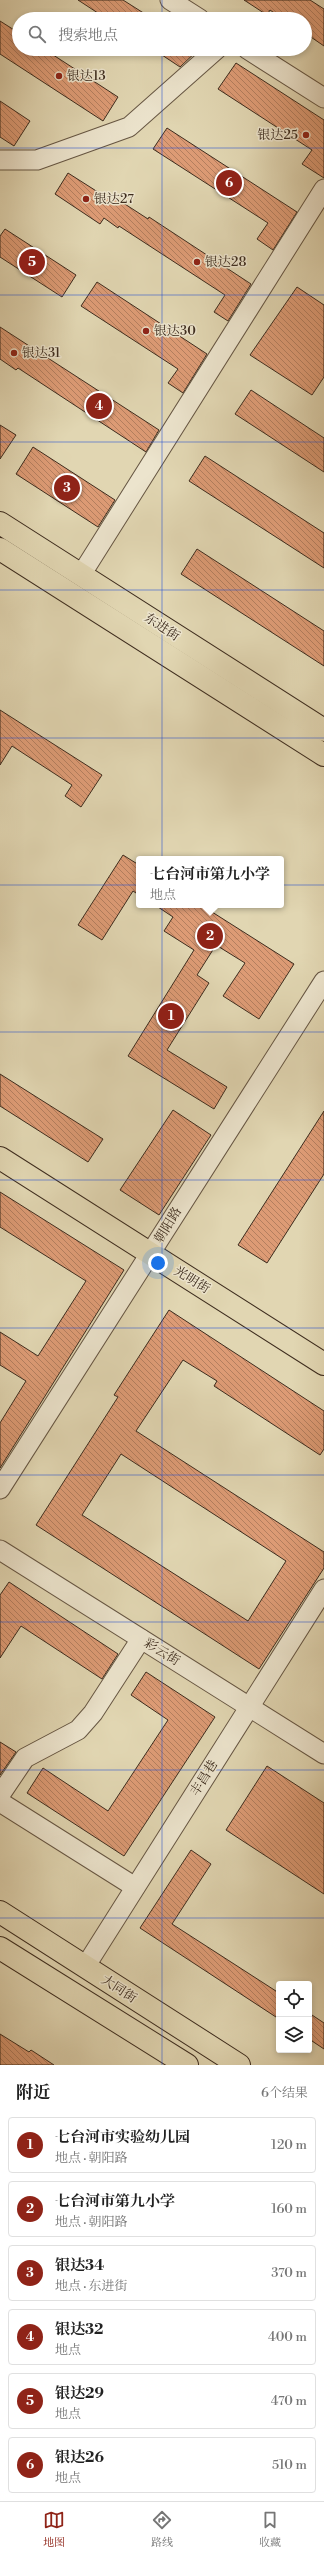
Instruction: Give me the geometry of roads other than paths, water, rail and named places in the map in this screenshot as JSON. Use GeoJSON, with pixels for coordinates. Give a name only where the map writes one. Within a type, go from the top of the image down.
{"type":"FeatureCollection","features":[{"type":"Feature","properties":{"kind":"main road","name":"东进街"},"geometry":{"type":"LineString","coordinates":[[0,523],[324,730]]}},
{"type":"Feature","properties":{"kind":"main road","name":"东进街"},"geometry":{"type":"LineString","coordinates":[[0,549],[324,756]]}},
{"type":"Feature","properties":{"kind":"main road","name":"光明街"},"geometry":{"type":"LineString","coordinates":[[0,1158],[324,1364]]}},
{"type":"Feature","properties":{"kind":"main road","name":"大同街"},"geometry":{"type":"LineString","coordinates":[[0,1912],[238,2065]]}},
{"type":"Feature","properties":{"kind":"main road"},"geometry":{"type":"LineString","coordinates":[[0,1948],[186,2065]]}},
{"type":"Feature","properties":{"kind":"street"},"geometry":{"type":"LineString","coordinates":[[170,0],[189,12]]}},
{"type":"Feature","properties":{"kind":"street"},"geometry":{"type":"LineString","coordinates":[[0,160],[37,160],[129,127],[209,56]]}},
{"type":"Feature","properties":{"kind":"street"},"geometry":{"type":"LineString","coordinates":[[258,56],[324,98]]}},
{"type":"Feature","properties":{"kind":"street"},"geometry":{"type":"LineString","coordinates":[[81,575],[324,189]]}},
{"type":"Feature","properties":{"kind":"street","name":"朝阳路"},"geometry":{"type":"LineString","coordinates":[[0,1489],[324,981]]}},
{"type":"Feature","properties":{"kind":"street","name":"彩云街"},"geometry":{"type":"LineString","coordinates":[[0,1550],[324,1754]]}},
{"type":"Feature","properties":{"kind":"street","name":"丰昌巷"},"geometry":{"type":"LineString","coordinates":[[85,1967],[324,1589]]}},
{"type":"Feature","properties":{"kind":"street"},"geometry":{"type":"LineString","coordinates":[[0,1795],[25,1758],[78,1730],[93,1713],[141,1639]]}},
{"type":"Feature","properties":{"kind":"street"},"geometry":{"type":"LineString","coordinates":[[0,1802],[135,1887]]}},
{"type":"Feature","properties":{"kind":"place","name":"银达13"},"geometry":{"type":"Point","coordinates":[59,76]}},
{"type":"Feature","properties":{"kind":"place","name":"银达25"},"geometry":{"type":"Point","coordinates":[306,135]}},
{"type":"Feature","properties":{"kind":"place","name":"银达26"},"geometry":{"type":"Point","coordinates":[229,183]}},
{"type":"Feature","properties":{"kind":"place","name":"银达27"},"geometry":{"type":"Point","coordinates":[86,199]}},
{"type":"Feature","properties":{"kind":"place","name":"银达29"},"geometry":{"type":"Point","coordinates":[32,262]}},
{"type":"Feature","properties":{"kind":"place","name":"银达28"},"geometry":{"type":"Point","coordinates":[197,262]}},
{"type":"Feature","properties":{"kind":"place","name":"银达30"},"geometry":{"type":"Point","coordinates":[146,331]}},
{"type":"Feature","properties":{"kind":"place","name":"银达31"},"geometry":{"type":"Point","coordinates":[14,353]}},
{"type":"Feature","properties":{"kind":"place","name":"银达32"},"geometry":{"type":"Point","coordinates":[99,406]}},
{"type":"Feature","properties":{"kind":"place","name":"银达34"},"geometry":{"type":"Point","coordinates":[67,488]}},
{"type":"Feature","properties":{"kind":"place","name":"七台河市第九小学"},"geometry":{"type":"Point","coordinates":[210,936]}},
{"type":"Feature","properties":{"kind":"place","name":"七台河市实验幼儿园"},"geometry":{"type":"Point","coordinates":[171,1016]}}]}
